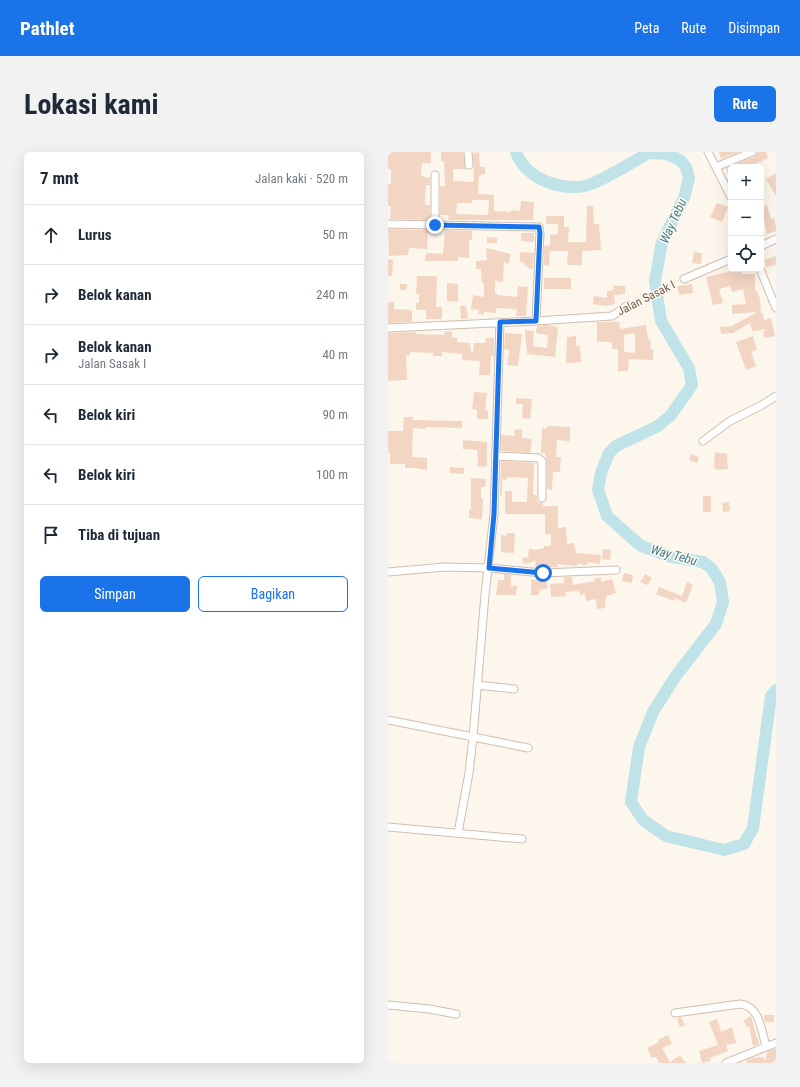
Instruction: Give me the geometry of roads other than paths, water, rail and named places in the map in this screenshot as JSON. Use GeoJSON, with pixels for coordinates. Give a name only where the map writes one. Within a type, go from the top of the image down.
{"type":"FeatureCollection","features":[{"type":"Feature","properties":{"kind":"street"},"geometry":{"type":"LineString","coordinates":[[468,152],[469,165]]}},
{"type":"Feature","properties":{"kind":"street"},"geometry":{"type":"LineString","coordinates":[[708,152],[728,191]]}},
{"type":"Feature","properties":{"kind":"street"},"geometry":{"type":"LineString","coordinates":[[716,167],[752,152]]}},
{"type":"Feature","properties":{"kind":"street"},"geometry":{"type":"LineString","coordinates":[[435,175],[435,225]]}},
{"type":"Feature","properties":{"kind":"street"},"geometry":{"type":"LineString","coordinates":[[388,224],[539,227],[536,321]]}},
{"type":"Feature","properties":{"kind":"street"},"geometry":{"type":"LineString","coordinates":[[764,245],[776,239]]}},
{"type":"Feature","properties":{"kind":"street","name":"Jalan Sasak I"},"geometry":{"type":"LineString","coordinates":[[684,279],[728,260]]}},
{"type":"Feature","properties":{"kind":"street"},"geometry":{"type":"LineString","coordinates":[[761,272],[776,308]]}},
{"type":"Feature","properties":{"kind":"street","name":"Jalan Sasak I"},"geometry":{"type":"LineString","coordinates":[[388,328],[612,316],[628,305]]}},
{"type":"Feature","properties":{"kind":"street"},"geometry":{"type":"LineString","coordinates":[[458,833],[469,773],[494,514],[500,322]]}},
{"type":"Feature","properties":{"kind":"street"},"geometry":{"type":"LineString","coordinates":[[703,441],[730,421],[762,405],[776,396]]}},
{"type":"Feature","properties":{"kind":"street"},"geometry":{"type":"LineString","coordinates":[[496,456],[533,456],[542,461],[542,498]]}},
{"type":"Feature","properties":{"kind":"street"},"geometry":{"type":"LineString","coordinates":[[388,572],[444,567],[489,568],[543,573],[616,570]]}},
{"type":"Feature","properties":{"kind":"street"},"geometry":{"type":"LineString","coordinates":[[477,685],[514,689]]}},
{"type":"Feature","properties":{"kind":"street"},"geometry":{"type":"LineString","coordinates":[[388,720],[528,748]]}},
{"type":"Feature","properties":{"kind":"street"},"geometry":{"type":"LineString","coordinates":[[388,827],[522,839]]}},
{"type":"Feature","properties":{"kind":"street"},"geometry":{"type":"LineString","coordinates":[[675,1013],[740,1004],[747,1005],[756,1012],[766,1046]]}},
{"type":"Feature","properties":{"kind":"street"},"geometry":{"type":"LineString","coordinates":[[388,1005],[429,1009],[456,1014]]}},
{"type":"Feature","properties":{"kind":"street"},"geometry":{"type":"LineString","coordinates":[[726,1063],[776,1043]]}},
{"type":"Feature","properties":{"kind":"waterway","name":"Way Tebu"},"geometry":{"type":"LineString","coordinates":[[516,152],[521,162],[537,177],[547,182],[570,187],[581,187],[598,181],[649,153],[667,154],[680,160],[686,167],[689,178],[684,198],[662,242],[655,281],[661,321],[689,368],[692,385],[671,415],[658,426],[616,446],[609,453],[601,473],[598,490],[607,516],[641,546],[672,557],[703,562],[712,569],[720,582],[723,602],[716,624],[675,677],[653,712],[639,747],[631,802],[643,820],[666,836],[724,850],[744,844],[753,828],[771,696],[776,690]]}}]}
